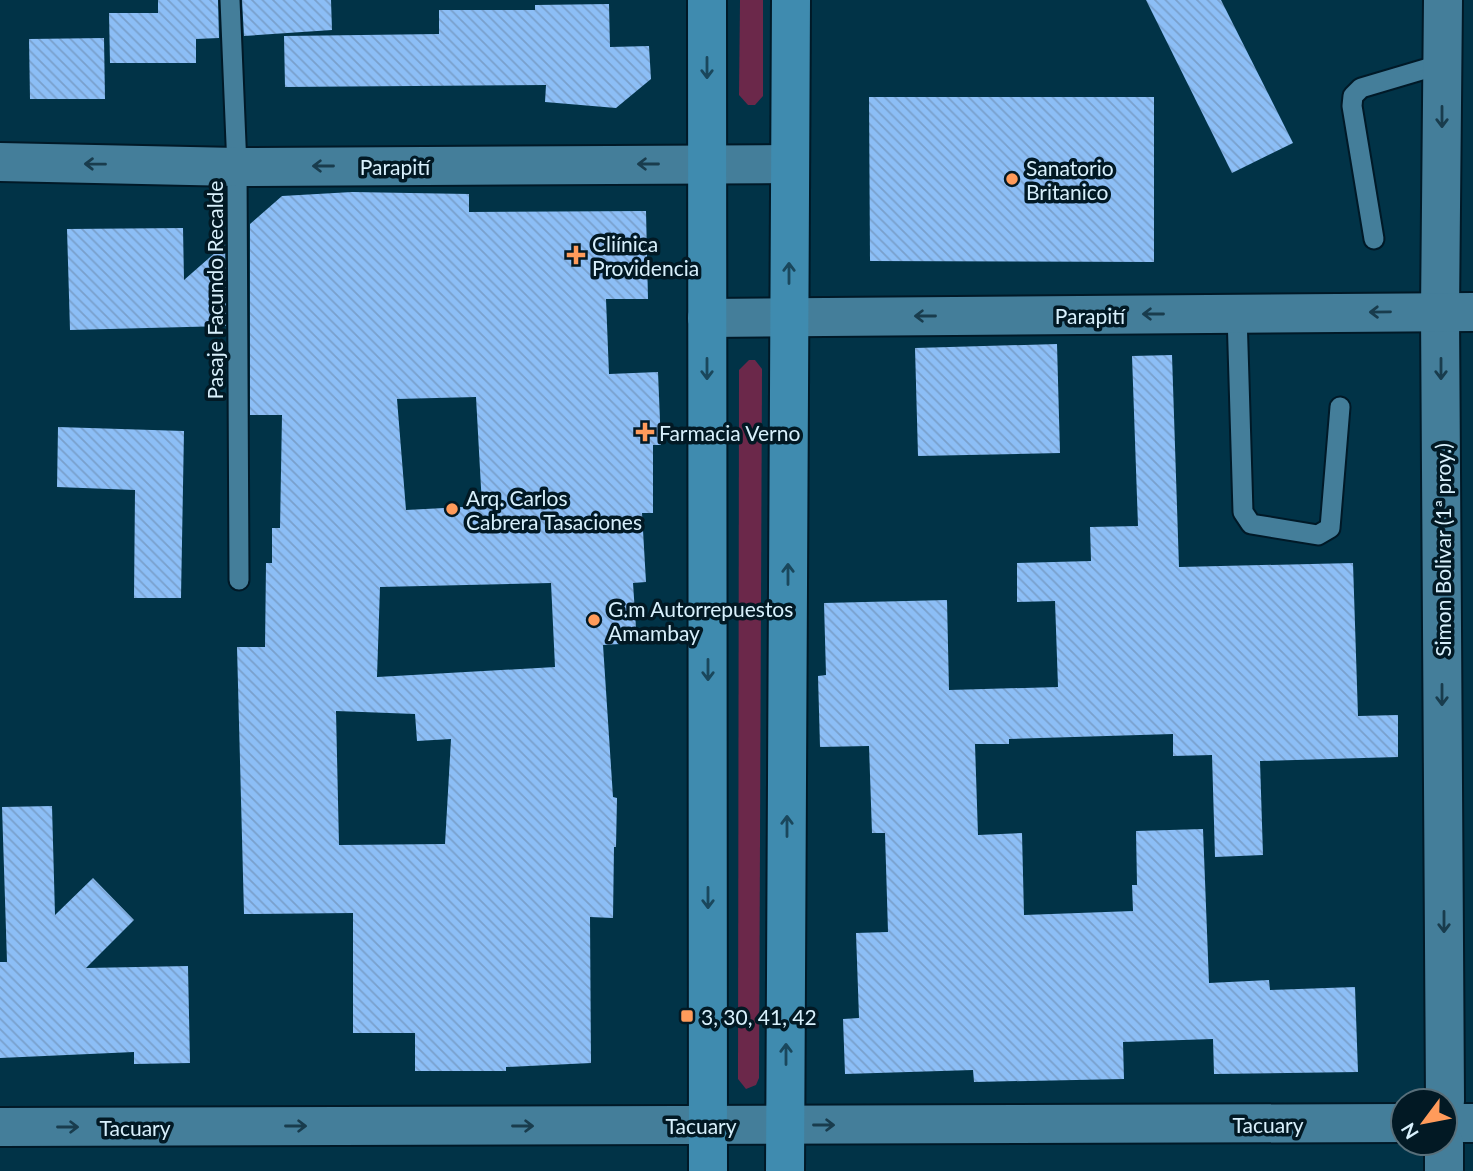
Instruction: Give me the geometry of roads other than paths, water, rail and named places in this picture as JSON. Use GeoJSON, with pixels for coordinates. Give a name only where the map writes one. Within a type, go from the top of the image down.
{"type":"FeatureCollection","features":[{"type":"Feature","properties":{"kind":"main road"},"geometry":{"type":"LineString","coordinates":[[707,0],[708,1171]]}},
{"type":"Feature","properties":{"kind":"main road"},"geometry":{"type":"LineString","coordinates":[[785,1171],[791,0]]}},
{"type":"Feature","properties":{"kind":"street","name":"Simon Bolivar (1ª proy.)"},"geometry":{"type":"LineString","coordinates":[[1443,0],[1442,64],[1457,312],[1445,1087]]}},
{"type":"Feature","properties":{"kind":"street","name":"Parapití"},"geometry":{"type":"LineString","coordinates":[[0,162],[237,167],[790,164]]}},
{"type":"Feature","properties":{"kind":"street","name":"Parapití"},"geometry":{"type":"LineString","coordinates":[[707,318],[1457,312]]}},
{"type":"Feature","properties":{"kind":"street","name":"Tacuary"},"geometry":{"type":"LineString","coordinates":[[0,1128],[1389,1123]]}},
{"type":"Feature","properties":{"kind":"lane","name":"Pasaje Facundo Recalde"},"geometry":{"type":"LineString","coordinates":[[230,0],[237,167],[239,580]]}},
{"type":"Feature","properties":{"kind":"lane"},"geometry":{"type":"LineString","coordinates":[[1374,239],[1356,133],[1353,96],[1360,88],[1442,64]]}},
{"type":"Feature","properties":{"kind":"lane"},"geometry":{"type":"LineString","coordinates":[[1237,314],[1243,512],[1251,524],[1318,535],[1330,528],[1340,407]]}},
{"type":"Feature","properties":{"kind":"place","name":"Sanatorio Britanico"},"geometry":{"type":"Point","coordinates":[1012,179]}},
{"type":"Feature","properties":{"kind":"place","name":"Cliínica Providencia"},"geometry":{"type":"Point","coordinates":[576,255]}},
{"type":"Feature","properties":{"kind":"place","name":"Farmacia Verno"},"geometry":{"type":"Point","coordinates":[645,432]}},
{"type":"Feature","properties":{"kind":"place","name":"Arq. Carlos Cabrera Tasaciones"},"geometry":{"type":"Point","coordinates":[452,509]}},
{"type":"Feature","properties":{"kind":"place","name":"G.m Autorrepuestos Amambay"},"geometry":{"type":"Point","coordinates":[594,620]}},
{"type":"Feature","properties":{"kind":"place","name":"3, 30, 41, 42"},"geometry":{"type":"Point","coordinates":[687,1016]}}]}
